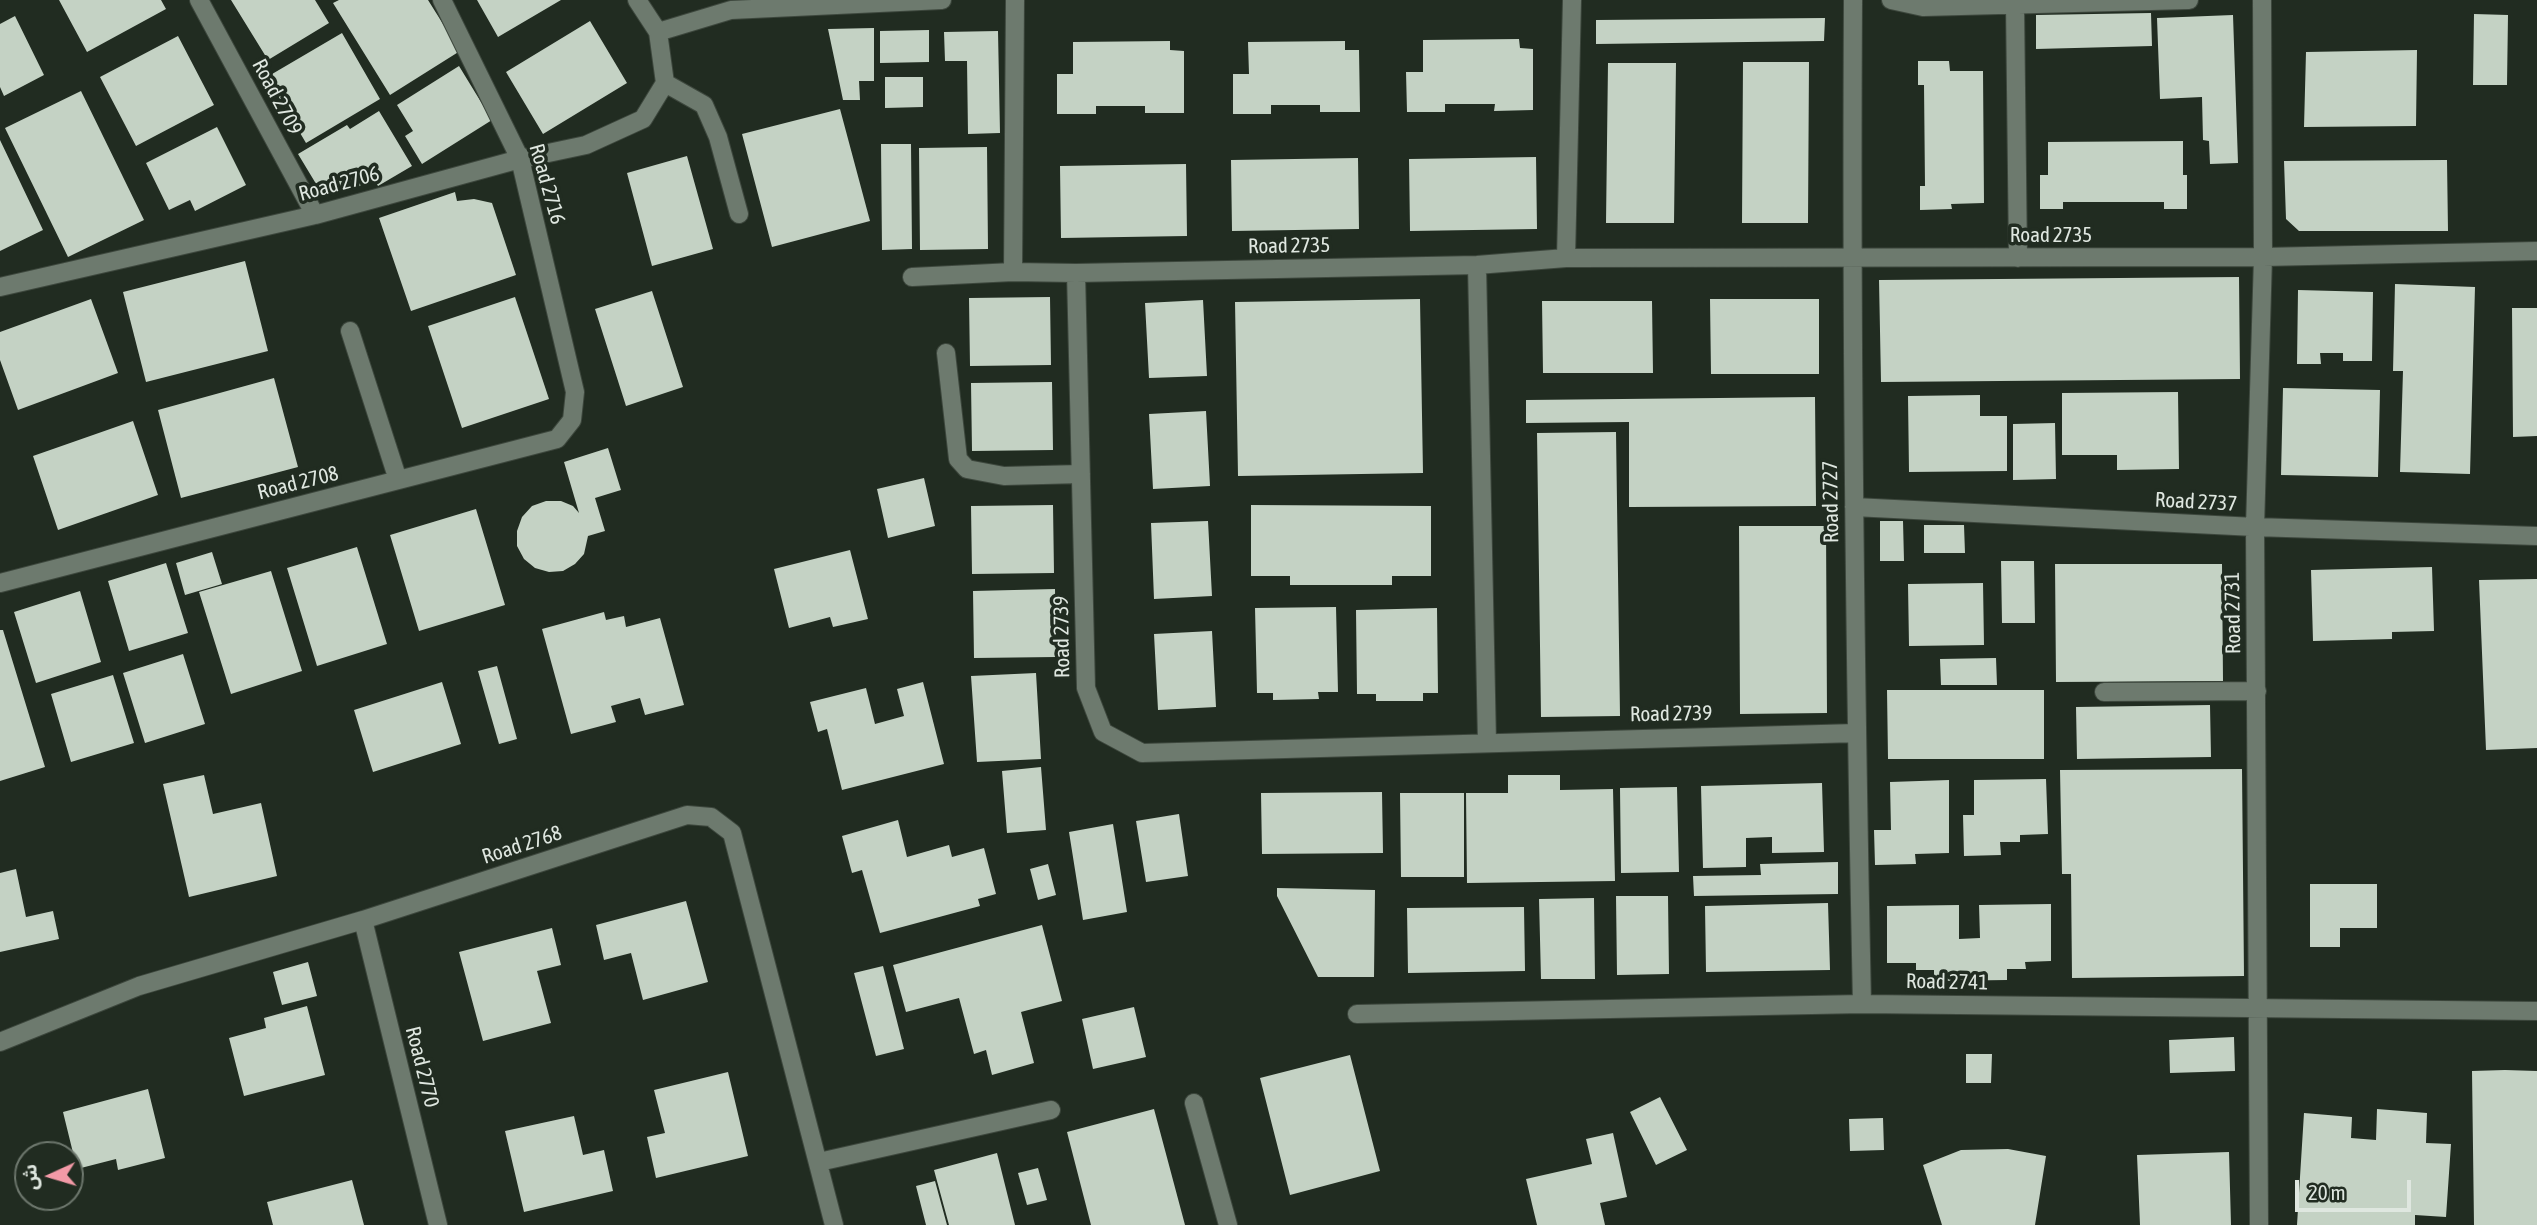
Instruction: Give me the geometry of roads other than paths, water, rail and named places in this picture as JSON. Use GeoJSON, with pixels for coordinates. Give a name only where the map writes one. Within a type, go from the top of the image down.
{"type":"FeatureCollection","features":[{"type":"Feature","properties":{"kind":"street","name":"Road 2709"},"geometry":{"type":"LineString","coordinates":[[199,0],[315,215]]}},
{"type":"Feature","properties":{"kind":"street","name":"Road 2716"},"geometry":{"type":"LineString","coordinates":[[442,0],[520,159],[575,392]]}},
{"type":"Feature","properties":{"kind":"street"},"geometry":{"type":"LineString","coordinates":[[637,0],[658,32],[665,83],[704,105],[718,137],[739,214]]}},
{"type":"Feature","properties":{"kind":"street"},"geometry":{"type":"LineString","coordinates":[[658,32],[731,10],[942,0]]}},
{"type":"Feature","properties":{"kind":"street"},"geometry":{"type":"LineString","coordinates":[[1013,272],[1015,0]]}},
{"type":"Feature","properties":{"kind":"street"},"geometry":{"type":"LineString","coordinates":[[1566,258],[1572,0]]}},
{"type":"Feature","properties":{"kind":"street","name":"Road 2727"},"geometry":{"type":"LineString","coordinates":[[1853,0],[1854,506],[1862,1004]]}},
{"type":"Feature","properties":{"kind":"street"},"geometry":{"type":"LineString","coordinates":[[1891,0],[1923,7],[2189,0]]}},
{"type":"Feature","properties":{"kind":"street","name":"Road 2731"},"geometry":{"type":"LineString","coordinates":[[2259,1225],[2255,527],[2263,257],[2262,0]]}},
{"type":"Feature","properties":{"kind":"street"},"geometry":{"type":"LineString","coordinates":[[2015,5],[2018,258]]}},
{"type":"Feature","properties":{"kind":"street","name":"Road 2706"},"geometry":{"type":"LineString","coordinates":[[0,287],[315,215],[520,159],[586,145],[643,119],[665,83]]}},
{"type":"Feature","properties":{"kind":"street","name":"Road 2735"},"geometry":{"type":"LineString","coordinates":[[912,278],[1013,272],[1076,274],[1477,265],[1566,258],[2263,257],[2537,251]]}},
{"type":"Feature","properties":{"kind":"street"},"geometry":{"type":"LineString","coordinates":[[1477,265],[1487,742]]}},
{"type":"Feature","properties":{"kind":"street","name":"Road 2739"},"geometry":{"type":"LineString","coordinates":[[1076,274],[1086,688],[1103,732],[1142,753],[1857,733]]}},
{"type":"Feature","properties":{"kind":"street"},"geometry":{"type":"LineString","coordinates":[[350,331],[398,480]]}},
{"type":"Feature","properties":{"kind":"street"},"geometry":{"type":"LineString","coordinates":[[946,353],[958,459],[967,470],[1004,476],[1081,474]]}},
{"type":"Feature","properties":{"kind":"street","name":"Road 2708"},"geometry":{"type":"LineString","coordinates":[[0,583],[557,439],[572,420],[575,392]]}},
{"type":"Feature","properties":{"kind":"street","name":"Road 2737"},"geometry":{"type":"LineString","coordinates":[[1854,506],[2255,527],[2537,536]]}},
{"type":"Feature","properties":{"kind":"street"},"geometry":{"type":"LineString","coordinates":[[2104,692],[2257,691]]}},
{"type":"Feature","properties":{"kind":"street","name":"Road 2768"},"geometry":{"type":"LineString","coordinates":[[0,1042],[139,986],[363,920],[687,815],[710,817],[732,833],[834,1225]]}},
{"type":"Feature","properties":{"kind":"street","name":"Road 2770"},"geometry":{"type":"LineString","coordinates":[[363,920],[438,1225]]}},
{"type":"Feature","properties":{"kind":"street","name":"Road 2741"},"geometry":{"type":"LineString","coordinates":[[1357,1014],[1862,1004],[2537,1011]]}},
{"type":"Feature","properties":{"kind":"street"},"geometry":{"type":"LineString","coordinates":[[1194,1103],[1228,1225]]}},
{"type":"Feature","properties":{"kind":"street"},"geometry":{"type":"LineString","coordinates":[[819,1162],[1051,1110]]}}]}
